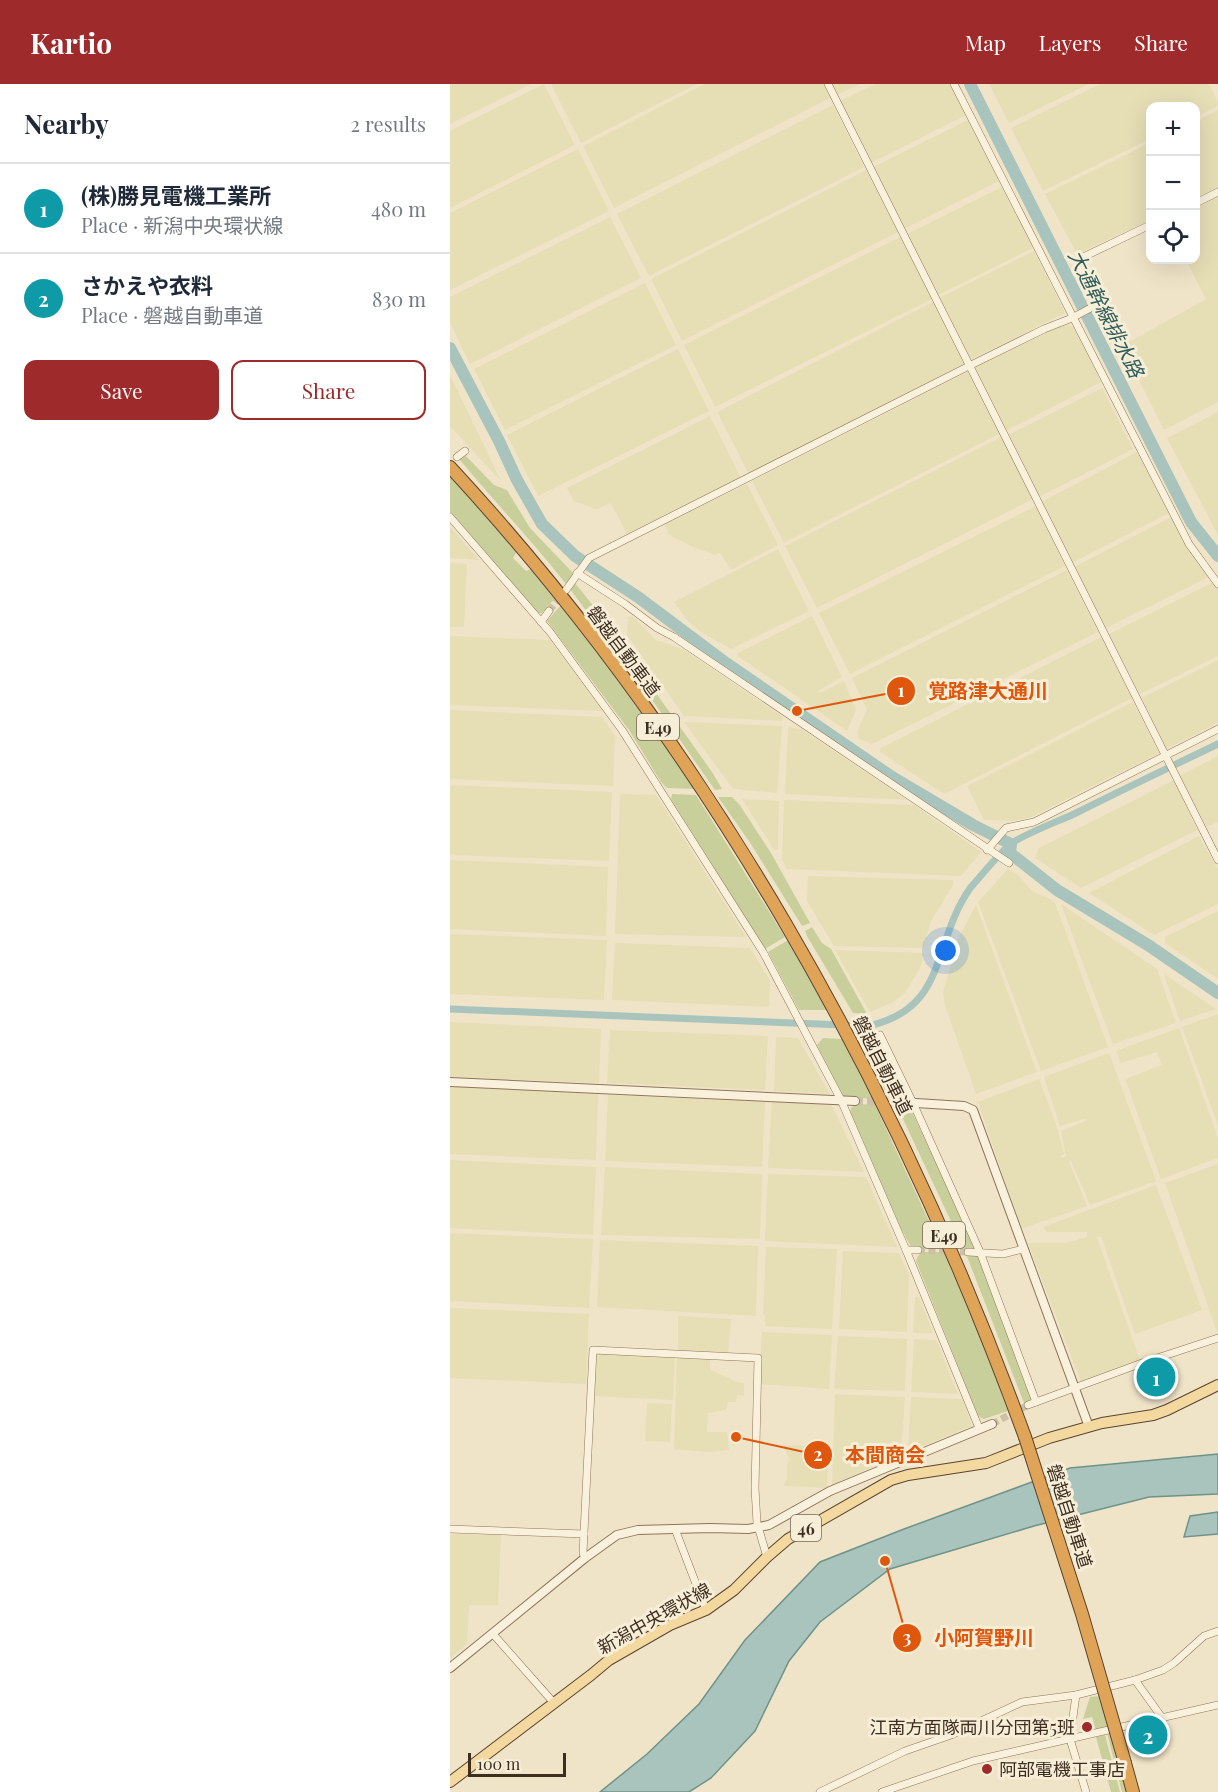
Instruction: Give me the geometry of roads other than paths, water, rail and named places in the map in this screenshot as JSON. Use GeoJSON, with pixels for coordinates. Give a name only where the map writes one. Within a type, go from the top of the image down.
{"type":"FeatureCollection","features":[{"type":"Feature","properties":{"kind":"highway","name":"磐越自動車道"},"geometry":{"type":"LineString","coordinates":[[453,462],[478,497],[557,592],[640,702],[701,789],[747,860],[850,1040],[913,1166],[959,1268],[1025,1437],[1082,1614],[1133,1792]]}},
{"type":"Feature","properties":{"kind":"main road","name":"新潟中央環状線"},"geometry":{"type":"LineString","coordinates":[[450,1782],[609,1660],[670,1625],[706,1610],[734,1590],[766,1557],[788,1539],[891,1479],[986,1463],[1050,1438],[1167,1410],[1218,1385]]}},
{"type":"Feature","properties":{"kind":"street"},"geometry":{"type":"LineString","coordinates":[[828,84],[1218,860]]}},
{"type":"Feature","properties":{"kind":"street"},"geometry":{"type":"LineString","coordinates":[[954,84],[1189,544],[1218,584]]}},
{"type":"Feature","properties":{"kind":"street"},"geometry":{"type":"LineString","coordinates":[[1200,201],[1218,192]]}},
{"type":"Feature","properties":{"kind":"street"},"geometry":{"type":"LineString","coordinates":[[566,590],[588,560],[969,366],[1098,304],[1077,261],[1146,227]]}},
{"type":"Feature","properties":{"kind":"street"},"geometry":{"type":"LineString","coordinates":[[453,462],[465,450]]}},
{"type":"Feature","properties":{"kind":"street"},"geometry":{"type":"LineString","coordinates":[[450,517],[541,622],[622,730],[763,952],[841,1100],[979,1428]]}},
{"type":"Feature","properties":{"kind":"street"},"geometry":{"type":"LineString","coordinates":[[579,571],[657,628],[674,637],[1009,863]]}},
{"type":"Feature","properties":{"kind":"street"},"geometry":{"type":"LineString","coordinates":[[541,622],[549,611]]}},
{"type":"Feature","properties":{"kind":"street"},"geometry":{"type":"LineString","coordinates":[[991,850],[1006,828],[1034,822],[1218,729]]}},
{"type":"Feature","properties":{"kind":"street"},"geometry":{"type":"LineString","coordinates":[[880,1035],[980,1252],[1032,1403],[1218,1338]]}},
{"type":"Feature","properties":{"kind":"street"},"geometry":{"type":"LineString","coordinates":[[450,1082],[855,1101]]}},
{"type":"Feature","properties":{"kind":"street"},"geometry":{"type":"LineString","coordinates":[[900,1102],[964,1106],[972,1110],[1089,1427]]}},
{"type":"Feature","properties":{"kind":"street"},"geometry":{"type":"LineString","coordinates":[[968,1252],[1003,1254],[1023,1249]]}},
{"type":"Feature","properties":{"kind":"street"},"geometry":{"type":"LineString","coordinates":[[906,1250],[918,1250]]}},
{"type":"Feature","properties":{"kind":"street"},"geometry":{"type":"LineString","coordinates":[[585,1558],[583,1553],[592,1350],[758,1358],[755,1488],[759,1528],[766,1557]]}},
{"type":"Feature","properties":{"kind":"street"},"geometry":{"type":"LineString","coordinates":[[450,1668],[585,1558],[621,1534],[638,1530],[759,1528],[770,1525],[830,1491],[992,1424]]}},
{"type":"Feature","properties":{"kind":"street"},"geometry":{"type":"LineString","coordinates":[[450,1528],[584,1534]]}},
{"type":"Feature","properties":{"kind":"street"},"geometry":{"type":"LineString","coordinates":[[675,1529],[706,1610]]}},
{"type":"Feature","properties":{"kind":"street"},"geometry":{"type":"LineString","coordinates":[[820,1792],[866,1768],[951,1735],[1022,1702],[1077,1695],[1164,1670],[1204,1636],[1218,1631]]}},
{"type":"Feature","properties":{"kind":"street"},"geometry":{"type":"LineString","coordinates":[[493,1634],[554,1703]]}},
{"type":"Feature","properties":{"kind":"street"},"geometry":{"type":"LineString","coordinates":[[1135,1680],[1163,1719]]}},
{"type":"Feature","properties":{"kind":"street"},"geometry":{"type":"LineString","coordinates":[[1077,1695],[1070,1738],[1086,1792]]}},
{"type":"Feature","properties":{"kind":"street"},"geometry":{"type":"LineString","coordinates":[[882,1792],[973,1761],[1218,1706]]}},
{"type":"Feature","properties":{"kind":"water"},"geometry":{"type":"Polygon","coordinates":[[[1218,1454],[1218,1494],[1149,1497],[1034,1526],[890,1569],[820,1622],[789,1661],[755,1731],[711,1778],[689,1792],[600,1792],[647,1754],[699,1704],[745,1640],[820,1562],[1070,1468],[1218,1454]]]}},
{"type":"Feature","properties":{"kind":"water"},"geometry":{"type":"Polygon","coordinates":[[[1218,1512],[1218,1534],[1184,1537],[1190,1516],[1218,1512]]]}},
{"type":"Feature","properties":{"kind":"waterway","name":"大通幹線排水路"},"geometry":{"type":"LineString","coordinates":[[970,84],[1191,522],[1218,556]]}},
{"type":"Feature","properties":{"kind":"waterway"},"geometry":{"type":"LineString","coordinates":[[450,348],[542,524],[575,556],[638,597],[726,663],[892,777],[973,825],[1011,844],[1010,853],[1057,890],[1148,945],[1218,993]]}},
{"type":"Feature","properties":{"kind":"waterway"},"geometry":{"type":"LineString","coordinates":[[450,1009],[868,1026],[894,1017],[913,1005],[926,989],[958,908],[971,887],[1007,847],[1026,835],[1218,744]]}},
{"type":"Feature","properties":{"kind":"tunnel"},"geometry":{"type":"LineString","coordinates":[[549,611],[562,594]]}},
{"type":"Feature","properties":{"kind":"tunnel"},"geometry":{"type":"LineString","coordinates":[[855,1101],[900,1102]]}},
{"type":"Feature","properties":{"kind":"tunnel"},"geometry":{"type":"LineString","coordinates":[[918,1250],[968,1252]]}},
{"type":"Feature","properties":{"kind":"tunnel"},"geometry":{"type":"LineString","coordinates":[[992,1424],[1028,1405]]}},
{"type":"Feature","properties":{"kind":"place","name":"覚路津大通川"},"geometry":{"type":"Point","coordinates":[797,711]}},
{"type":"Feature","properties":{"kind":"place","name":"(株)勝見電機工業所"},"geometry":{"type":"Point","coordinates":[1156,1377]}},
{"type":"Feature","properties":{"kind":"place","name":"本間商会"},"geometry":{"type":"Point","coordinates":[736,1437]}},
{"type":"Feature","properties":{"kind":"place","name":"小阿賀野川"},"geometry":{"type":"Point","coordinates":[885,1561]}},
{"type":"Feature","properties":{"kind":"place","name":"江南方面隊両川分団第5班"},"geometry":{"type":"Point","coordinates":[1087,1727]}},
{"type":"Feature","properties":{"kind":"place","name":"さかえや衣料"},"geometry":{"type":"Point","coordinates":[1148,1735]}},
{"type":"Feature","properties":{"kind":"place","name":"阿部電機工事店"},"geometry":{"type":"Point","coordinates":[987,1769]}}]}
